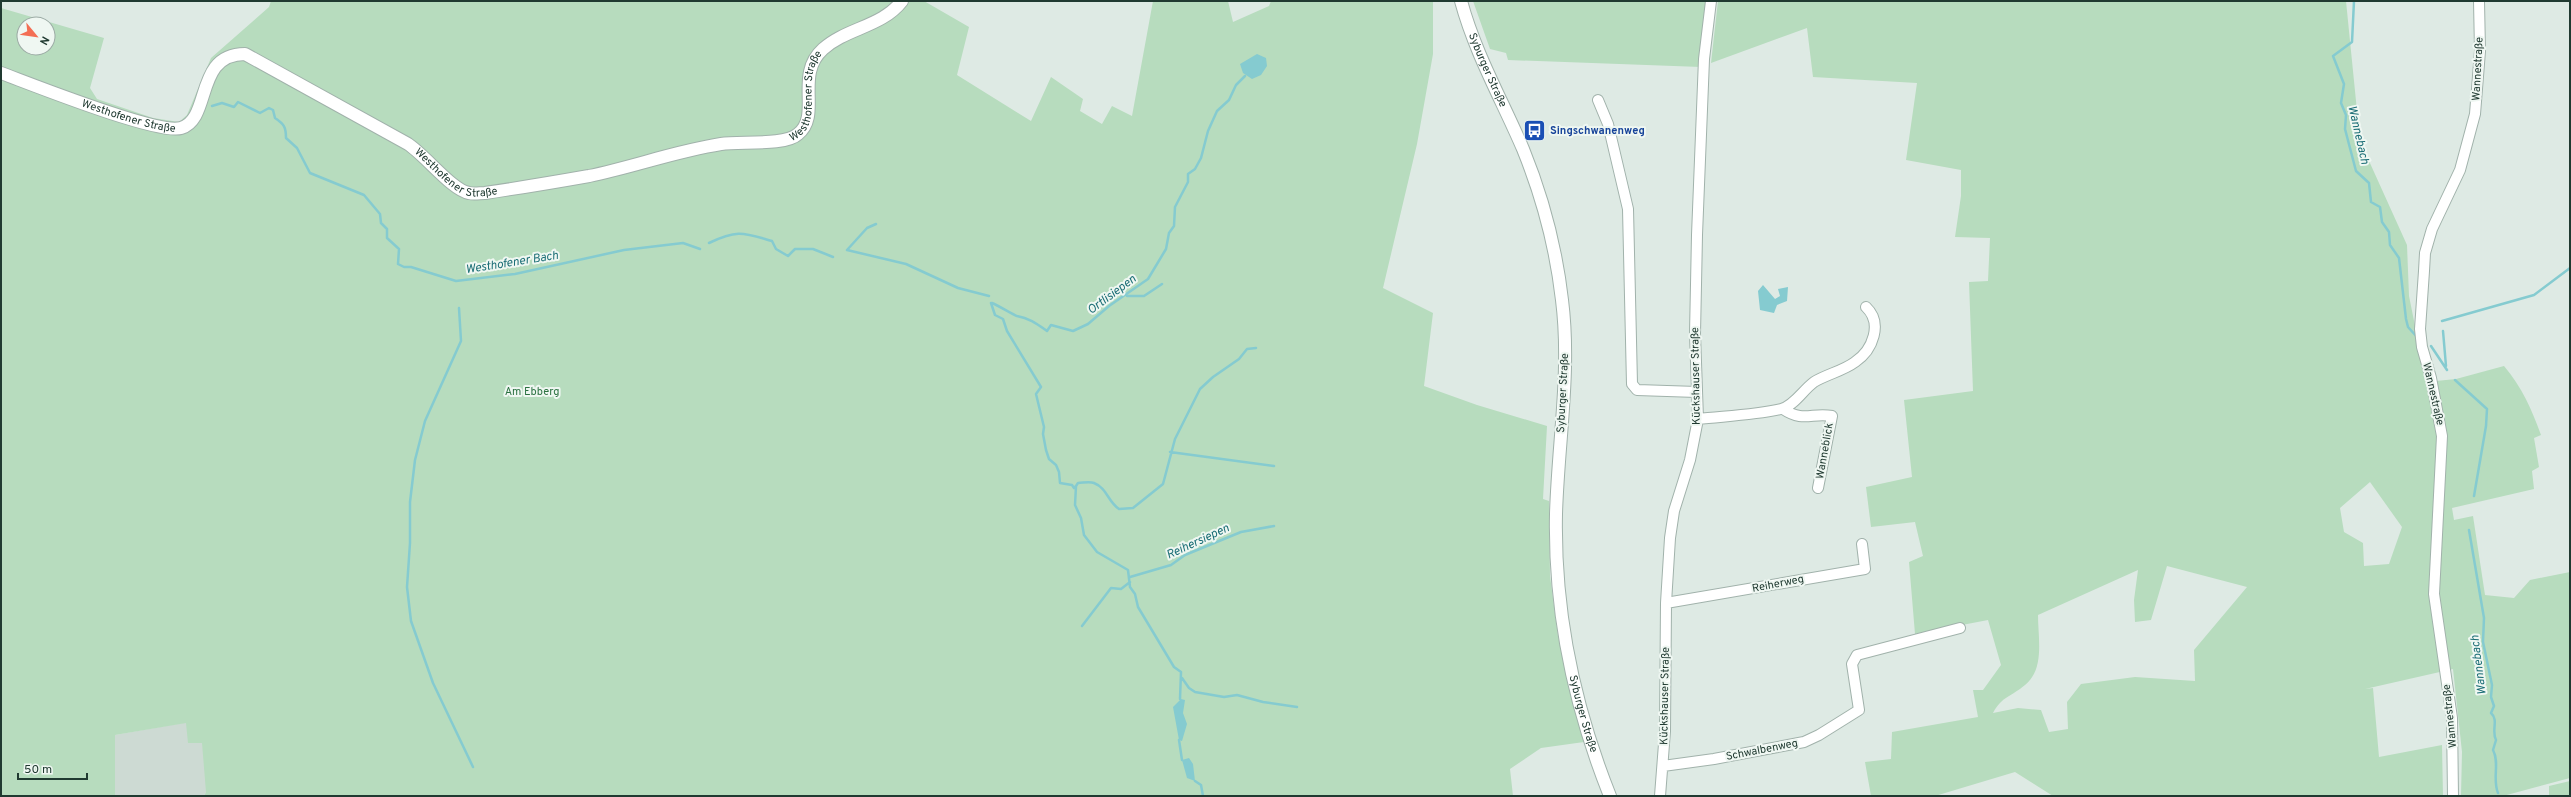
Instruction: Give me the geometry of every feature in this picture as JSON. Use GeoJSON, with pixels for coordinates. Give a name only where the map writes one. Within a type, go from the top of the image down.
{"type":"FeatureCollection","features":[{"type":"Feature","properties":{"kind":"street","name":"Westhofener Straße"},"geometry":{"type":"LineString","coordinates":[[1,73],[132,119],[173,129],[185,127],[193,119],[212,73],[221,59],[231,54],[245,54],[408,144],[422,153],[455,188],[469,193],[485,193],[589,176],[705,147],[733,142],[781,140],[797,136],[806,127],[809,105],[807,93],[808,76],[813,62],[822,49],[834,41],[881,20],[902,1]]}},
{"type":"Feature","properties":{"kind":"street","name":"Syburger Straße"},"geometry":{"type":"LineString","coordinates":[[1461,1],[1480,57],[1535,180],[1556,257],[1564,322],[1565,362],[1556,514],[1559,597],[1565,639],[1577,697],[1591,746],[1610,796]]}},
{"type":"Feature","properties":{"kind":"street","name":"Kückshauser Straße"},"geometry":{"type":"LineString","coordinates":[[1660,796],[1666,694],[1666,603],[1671,524],[1690,460],[1698,418],[1695,334],[1699,169],[1704,59],[1711,1]]}},
{"type":"Feature","properties":{"kind":"street","name":"Wannestraße"},"geometry":{"type":"LineString","coordinates":[[2453,796],[2452,718],[2434,594],[2442,436],[2439,411],[2425,360],[2420,330],[2424,271],[2428,242],[2460,170],[2474,114],[2480,51],[2479,1]]}},
{"type":"Feature","properties":{"kind":"street"},"geometry":{"type":"LineString","coordinates":[[1598,100],[1608,124],[1628,209],[1634,388],[1641,390],[1697,392]]}},
{"type":"Feature","properties":{"kind":"street"},"geometry":{"type":"LineString","coordinates":[[1698,418],[1782,409],[1814,382],[1856,362],[1866,351],[1872,341],[1875,321],[1872,313],[1866,307]]}},
{"type":"Feature","properties":{"kind":"street","name":"Wanneblick"},"geometry":{"type":"LineString","coordinates":[[1782,409],[1804,418],[1826,415],[1832,416],[1818,488]]}},
{"type":"Feature","properties":{"kind":"street","name":"Reiherweg"},"geometry":{"type":"LineString","coordinates":[[1666,603],[1865,569],[1862,544]]}},
{"type":"Feature","properties":{"kind":"street","name":"Schwalbenweg"},"geometry":{"type":"LineString","coordinates":[[1662,766],[1790,746],[1819,735],[1859,710],[1852,664],[1857,655],[1960,628]]}},
{"type":"Feature","properties":{"kind":"shaded area"},"geometry":{"type":"Polygon","coordinates":[[[199,720],[308,796],[224,796],[206,792],[204,796],[115,796],[115,735],[199,720]]]}},
{"type":"Feature","properties":{"kind":"green space","name":"Am Ebberg"},"geometry":{"type":"Polygon","coordinates":[[[271,1],[924,1],[969,27],[957,75],[1031,121],[1051,77],[1083,99],[1080,111],[1102,124],[1112,106],[1132,116],[1153,1],[1228,1],[1233,22],[1269,6],[1271,1],[1433,1],[1433,54],[1417,144],[1383,288],[1433,313],[1424,386],[1477,405],[1547,426],[1543,499],[1549,501],[1550,576],[1558,636],[1584,742],[1541,748],[1510,769],[1513,796],[204,796],[206,792],[202,743],[188,743],[186,723],[115,735],[115,796],[1,796],[1,8],[28,16],[16,16],[16,56],[56,56],[56,24],[104,38],[90,88],[97,99],[153,118],[179,122],[187,115],[211,58],[269,7],[271,1]]]}},
{"type":"Feature","properties":{"kind":"green space"},"geometry":{"type":"Polygon","coordinates":[[[1473,1],[1706,1],[1701,67],[1508,60],[1506,53],[1490,49],[1473,1]]]}},
{"type":"Feature","properties":{"kind":"green space"},"geometry":{"type":"Polygon","coordinates":[[[1718,1],[2346,1],[2360,141],[2407,245],[2409,296],[2438,440],[2445,459],[2447,449],[2436,381],[2456,379],[2504,366],[2526,399],[2541,435],[2534,438],[2539,467],[2532,471],[2534,489],[2452,508],[2454,520],[2473,516],[2485,595],[2514,598],[2530,580],[2570,572],[2570,778],[2503,796],[2461,796],[2462,752],[2453,669],[2365,689],[2373,688],[2379,757],[2442,745],[2443,796],[2053,796],[2015,772],[1935,796],[1871,796],[1865,762],[1891,759],[1892,732],[1978,717],[1973,690],[1983,690],[2001,665],[1988,620],[1915,634],[1909,562],[1923,556],[1915,522],[1871,527],[1866,487],[1912,477],[1904,400],[1973,391],[1969,282],[1988,281],[1990,238],[1955,237],[1961,196],[1961,170],[1906,160],[1917,83],[1813,77],[1807,28],[1711,63],[1718,1]],[[2370,482],[2340,508],[2344,532],[2363,543],[2364,566],[2389,564],[2402,527],[2370,482]],[[2167,566],[2151,620],[2135,622],[2134,600],[2138,570],[2038,615],[2039,653],[2035,671],[2025,685],[2003,700],[1996,707],[1993,713],[2018,708],[2041,710],[2049,732],[2068,729],[2067,702],[2081,684],[2135,677],[2195,681],[2194,650],[2247,587],[2167,566]]]}},
{"type":"Feature","properties":{"kind":"green space"},"geometry":{"type":"Polygon","coordinates":[[[2570,781],[2570,796],[2549,796],[2549,786],[2570,781]]]}},
{"type":"Feature","properties":{"kind":"water"},"geometry":{"type":"Polygon","coordinates":[[[1257,54],[1266,58],[1267,66],[1261,75],[1252,79],[1243,73],[1240,64],[1257,54]]]}},
{"type":"Feature","properties":{"kind":"water"},"geometry":{"type":"Polygon","coordinates":[[[1763,285],[1775,299],[1780,296],[1778,289],[1788,287],[1787,301],[1777,305],[1774,313],[1760,310],[1758,291],[1763,285]]]}},
{"type":"Feature","properties":{"kind":"water"},"geometry":{"type":"Polygon","coordinates":[[[1181,699],[1185,700],[1183,713],[1187,724],[1182,741],[1179,740],[1173,707],[1181,699]]]}},
{"type":"Feature","properties":{"kind":"water"},"geometry":{"type":"Polygon","coordinates":[[[1189,758],[1193,764],[1195,781],[1187,778],[1182,760],[1189,758]]]}},
{"type":"Feature","properties":{"kind":"waterway","name":"Wannebach"},"geometry":{"type":"LineString","coordinates":[[2354,1],[2352,42],[2333,56],[2344,84],[2341,103],[2346,115],[2345,129],[2356,171],[2369,183],[2371,202],[2380,207],[2382,222],[2389,232],[2390,245],[2399,258],[2406,319],[2408,327],[2417,337]]}},
{"type":"Feature","properties":{"kind":"waterway","name":"Ortlisiepen"},"geometry":{"type":"LineString","coordinates":[[992,303],[1015,315],[1029,320],[1047,331],[1051,325],[1073,331],[1088,324],[1109,306],[1148,279],[1166,249],[1169,233],[1174,226],[1175,207],[1188,182],[1188,174],[1195,169],[1201,158],[1208,131],[1217,111],[1229,100],[1236,85],[1245,76]]}},
{"type":"Feature","properties":{"kind":"waterway","name":"Westhofener Bach"},"geometry":{"type":"LineString","coordinates":[[212,106],[222,103],[234,107],[238,102],[260,113],[269,108],[273,110],[275,118],[284,126],[286,138],[297,148],[310,173],[364,195],[380,214],[381,223],[387,229],[387,238],[399,249],[398,264],[404,267],[411,267],[456,281],[515,274],[624,250],[683,243],[700,249]]}},
{"type":"Feature","properties":{"kind":"waterway","name":"Westhofener Bach"},"geometry":{"type":"LineString","coordinates":[[876,224],[867,228],[847,250],[906,264],[958,288],[989,296]]}},
{"type":"Feature","properties":{"kind":"waterway","name":"Westhofener Bach"},"geometry":{"type":"LineString","coordinates":[[709,243],[734,234],[747,234],[772,241],[776,249],[788,256],[795,249],[813,249],[833,257]]}},
{"type":"Feature","properties":{"kind":"waterway"},"geometry":{"type":"LineString","coordinates":[[2442,321],[2534,295],[2570,268]]}},
{"type":"Feature","properties":{"kind":"waterway"},"geometry":{"type":"LineString","coordinates":[[1127,296],[1144,296],[1162,284]]}},
{"type":"Feature","properties":{"kind":"waterway","name":"Westhofener Bach"},"geometry":{"type":"LineString","coordinates":[[991,303],[995,315],[1003,319],[1007,331],[1041,387],[1036,394],[1044,427],[1043,434],[1046,450],[1049,459],[1056,465],[1059,472],[1060,483],[1072,485],[1074,488],[1076,486],[1075,505],[1081,518],[1084,535],[1097,552],[1128,570],[1130,587],[1135,594],[1138,607],[1174,667],[1181,672],[1180,699]]}},
{"type":"Feature","properties":{"kind":"waterway"},"geometry":{"type":"LineString","coordinates":[[459,308],[461,341],[425,421],[415,460],[410,502],[410,543],[407,587],[411,621],[433,683],[473,767]]}},
{"type":"Feature","properties":{"kind":"waterway"},"geometry":{"type":"LineString","coordinates":[[2443,331],[2446,366]]}},
{"type":"Feature","properties":{"kind":"waterway","name":"Wannebach"},"geometry":{"type":"LineString","coordinates":[[2431,346],[2447,370]]}},
{"type":"Feature","properties":{"kind":"waterway"},"geometry":{"type":"LineString","coordinates":[[1076,486],[1078,483],[1094,483],[1102,488],[1112,503],[1119,509],[1133,508],[1163,484],[1175,439],[1200,389],[1213,377],[1239,359],[1247,349],[1256,348]]}},
{"type":"Feature","properties":{"kind":"waterway","name":"Wannebach"},"geometry":{"type":"LineString","coordinates":[[2455,380],[2487,409],[2486,426],[2474,496]]}},
{"type":"Feature","properties":{"kind":"waterway"},"geometry":{"type":"LineString","coordinates":[[1170,452],[1274,466]]}},
{"type":"Feature","properties":{"kind":"waterway","name":"Reihersiepen"},"geometry":{"type":"LineString","coordinates":[[1130,577],[1171,565],[1185,555],[1241,532],[1274,526]]}},
{"type":"Feature","properties":{"kind":"waterway","name":"Wannebach"},"geometry":{"type":"LineString","coordinates":[[2469,530],[2484,618],[2483,642],[2492,685],[2491,697],[2494,706],[2491,713],[2495,722],[2494,733],[2496,740],[2493,750],[2496,760],[2496,788],[2498,793]]}},
{"type":"Feature","properties":{"kind":"waterway"},"geometry":{"type":"LineString","coordinates":[[1082,626],[1111,588],[1121,589],[1130,582]]}},
{"type":"Feature","properties":{"kind":"waterway"},"geometry":{"type":"LineString","coordinates":[[1182,678],[1189,688],[1195,692],[1224,697],[1237,695],[1263,702],[1297,707]]}},
{"type":"Feature","properties":{"kind":"waterway","name":"Westhofener Bach"},"geometry":{"type":"LineString","coordinates":[[1179,740],[1182,760]]}},
{"type":"Feature","properties":{"kind":"waterway","name":"Westhofener Bach"},"geometry":{"type":"LineString","coordinates":[[1195,781],[1201,785],[1203,796]]}},
{"type":"Feature","properties":{"kind":"place","name":"Singschwanenweg"},"geometry":{"type":"Point","coordinates":[1534,131]}}]}
